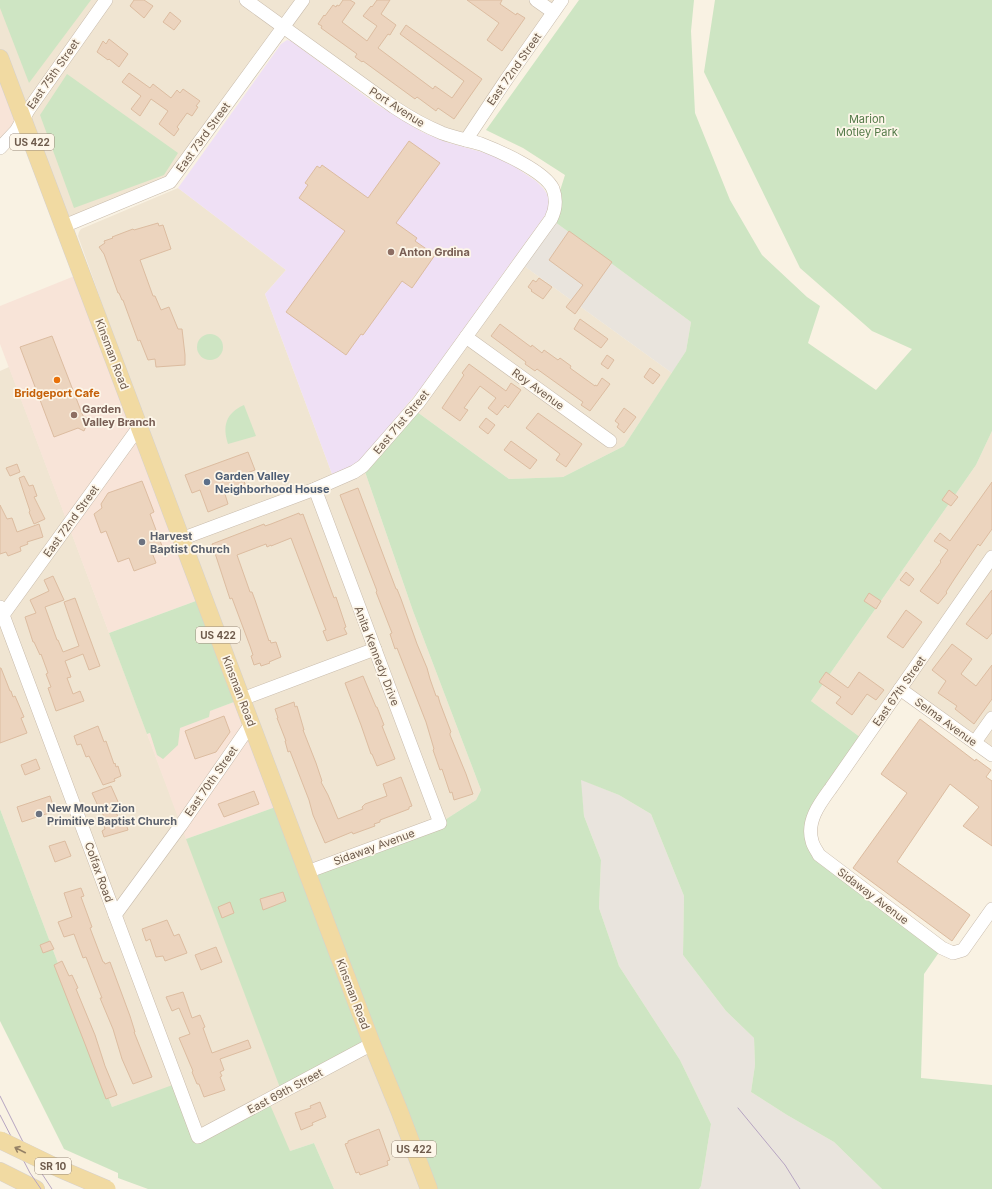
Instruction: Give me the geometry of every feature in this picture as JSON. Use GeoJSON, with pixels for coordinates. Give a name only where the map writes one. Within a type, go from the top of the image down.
{"type":"FeatureCollection","features":[{"type":"Feature","properties":{"kind":"main road","name":"Kinsman Road"},"geometry":{"type":"LineString","coordinates":[[0,58],[372,1044],[429,1189]]}},
{"type":"Feature","properties":{"kind":"main road","name":"SR 10"},"geometry":{"type":"LineString","coordinates":[[0,1140],[60,1169],[107,1189]]}},
{"type":"Feature","properties":{"kind":"main road","name":"SR 10"},"geometry":{"type":"LineString","coordinates":[[0,1171],[36,1189]]}},
{"type":"Feature","properties":{"kind":"street","name":"East 75th Street"},"geometry":{"type":"LineString","coordinates":[[0,148],[16,131],[29,109],[106,0]]}},
{"type":"Feature","properties":{"kind":"street","name":"Port Avenue"},"geometry":{"type":"LineString","coordinates":[[246,0],[394,107],[418,122],[443,134],[497,150],[540,175],[548,182],[556,199],[556,209],[551,219]]}},
{"type":"Feature","properties":{"kind":"street","name":"East 73rd Street"},"geometry":{"type":"LineString","coordinates":[[64,226],[170,182],[303,0]]}},
{"type":"Feature","properties":{"kind":"street"},"geometry":{"type":"LineString","coordinates":[[536,0],[553,12]]}},
{"type":"Feature","properties":{"kind":"street","name":"East 72nd Street"},"geometry":{"type":"LineString","coordinates":[[466,140],[562,0]]}},
{"type":"Feature","properties":{"kind":"street","name":"East 71st Street"},"geometry":{"type":"LineString","coordinates":[[182,539],[315,489],[354,472],[363,466],[419,402],[551,219]]}},
{"type":"Feature","properties":{"kind":"street","name":"Roy Avenue"},"geometry":{"type":"LineString","coordinates":[[466,338],[610,441]]}},
{"type":"Feature","properties":{"kind":"street","name":"East 72nd Street"},"geometry":{"type":"LineString","coordinates":[[1,611],[139,427]]}},
{"type":"Feature","properties":{"kind":"street","name":"Anita Kennedy Drive"},"geometry":{"type":"LineString","coordinates":[[315,489],[440,823]]}},
{"type":"Feature","properties":{"kind":"street","name":"East 67th Street"},"geometry":{"type":"LineString","coordinates":[[810,826],[816,809],[992,558]]}},
{"type":"Feature","properties":{"kind":"street","name":"Colfax Road"},"geometry":{"type":"LineString","coordinates":[[1,611],[198,1137]]}},
{"type":"Feature","properties":{"kind":"street"},"geometry":{"type":"LineString","coordinates":[[242,699],[375,649]]}},
{"type":"Feature","properties":{"kind":"street","name":"Selma Avenue"},"geometry":{"type":"LineString","coordinates":[[900,689],[992,755]]}},
{"type":"Feature","properties":{"kind":"street"},"geometry":{"type":"LineString","coordinates":[[975,742],[992,718]]}},
{"type":"Feature","properties":{"kind":"street","name":"East 70th Street"},"geometry":{"type":"LineString","coordinates":[[115,915],[181,825],[251,724]]}},
{"type":"Feature","properties":{"kind":"street","name":"Sidaway Avenue"},"geometry":{"type":"LineString","coordinates":[[307,872],[440,823]]}},
{"type":"Feature","properties":{"kind":"street","name":"Sidaway Avenue"},"geometry":{"type":"LineString","coordinates":[[810,826],[812,841],[819,855],[942,948],[954,953],[963,950],[992,909]]}},
{"type":"Feature","properties":{"kind":"street","name":"East 69th Street"},"geometry":{"type":"LineString","coordinates":[[198,1137],[372,1044]]}},
{"type":"Feature","properties":{"kind":"shaded area"},"geometry":{"type":"Polygon","coordinates":[[[0,0],[562,0],[466,140],[443,133],[284,27],[170,182],[64,226],[0,58],[0,0]]]}},
{"type":"Feature","properties":{"kind":"shaded area","name":"Anton Grdina"},"geometry":{"type":"Polygon","coordinates":[[[287,40],[291,41],[376,104],[422,132],[446,142],[492,155],[515,167],[536,181],[543,188],[549,201],[549,207],[546,214],[420,389],[359,462],[353,466],[332,474],[265,294],[286,270],[178,188],[281,44],[287,40]]]}},
{"type":"Feature","properties":{"kind":"shaded area"},"geometry":{"type":"Polygon","coordinates":[[[0,58],[23,120],[0,148],[0,58]]]}},
{"type":"Feature","properties":{"kind":"shaded area"},"geometry":{"type":"Polygon","coordinates":[[[178,188],[286,270],[265,294],[332,474],[335,480],[363,466],[413,611],[481,790],[476,800],[440,823],[307,872],[281,805],[78,236],[81,229],[178,188]]]}},
{"type":"Feature","properties":{"kind":"shaded area"},"geometry":{"type":"Polygon","coordinates":[[[551,219],[691,322],[686,351],[672,373],[520,263],[551,219]]]}},
{"type":"Feature","properties":{"kind":"shaded area"},"geometry":{"type":"Polygon","coordinates":[[[520,263],[672,373],[624,446],[563,477],[509,479],[413,409],[520,263]]]}},
{"type":"Feature","properties":{"kind":"shaded area"},"geometry":{"type":"Polygon","coordinates":[[[82,273],[204,598],[109,633],[0,344],[0,306],[82,273]]]}},
{"type":"Feature","properties":{"kind":"shaded area"},"geometry":{"type":"Polygon","coordinates":[[[9,367],[282,1092],[372,1044],[429,1189],[334,1189],[314,1143],[290,1151],[198,1137],[178,1084],[112,1107],[0,809],[0,371],[9,367]]]}},
{"type":"Feature","properties":{"kind":"shaded area"},"geometry":{"type":"Polygon","coordinates":[[[992,431],[992,755],[901,690],[864,740],[811,701],[976,465],[992,431]]]}},
{"type":"Feature","properties":{"kind":"shaded area"},"geometry":{"type":"Polygon","coordinates":[[[242,699],[281,805],[186,839],[147,734],[242,699]]]}},
{"type":"Feature","properties":{"kind":"shaded area"},"geometry":{"type":"Polygon","coordinates":[[[580,779],[619,795],[651,814],[684,896],[683,955],[726,1011],[754,1038],[755,1065],[751,1092],[834,1142],[882,1189],[699,1189],[701,1186],[711,1124],[680,1060],[619,966],[599,908],[601,860],[584,816],[580,779]]]}},
{"type":"Feature","properties":{"kind":"green space"},"geometry":{"type":"Polygon","coordinates":[[[0,0],[91,0],[29,83],[0,8],[0,0]]]}},
{"type":"Feature","properties":{"kind":"green space","name":"Marion Motley Park"},"geometry":{"type":"Polygon","coordinates":[[[579,0],[694,0],[691,31],[695,113],[730,200],[762,255],[807,297],[820,306],[808,343],[876,390],[912,349],[872,331],[800,268],[704,72],[715,0],[992,0],[992,431],[976,465],[811,701],[864,740],[816,809],[812,841],[942,948],[924,974],[921,1078],[992,1085],[992,1189],[882,1189],[834,1142],[751,1092],[755,1065],[754,1038],[726,1011],[683,955],[684,896],[651,814],[619,795],[581,780],[584,816],[601,860],[599,908],[619,966],[680,1060],[711,1124],[701,1186],[699,1189],[429,1189],[372,1044],[282,1093],[186,839],[281,805],[307,872],[440,823],[476,800],[481,790],[413,611],[363,466],[413,409],[509,479],[563,477],[624,446],[686,351],[691,322],[551,219],[565,175],[523,148],[486,130],[579,0]]]}},
{"type":"Feature","properties":{"kind":"green space"},"geometry":{"type":"Polygon","coordinates":[[[67,74],[178,153],[164,175],[74,208],[40,115],[67,74]]]}},
{"type":"Feature","properties":{"kind":"green space"},"geometry":{"type":"Polygon","coordinates":[[[210,334],[219,338],[223,347],[219,356],[210,360],[201,356],[197,347],[201,338],[210,334]]]}},
{"type":"Feature","properties":{"kind":"green space"},"geometry":{"type":"Polygon","coordinates":[[[244,405],[256,436],[228,444],[225,431],[229,416],[244,405]]]}},
{"type":"Feature","properties":{"kind":"green space"},"geometry":{"type":"Polygon","coordinates":[[[204,598],[242,699],[210,711],[209,717],[180,728],[178,745],[163,759],[157,755],[150,733],[147,734],[109,633],[204,598]]]}},
{"type":"Feature","properties":{"kind":"green space"},"geometry":{"type":"Polygon","coordinates":[[[0,809],[112,1107],[178,1083],[198,1137],[268,1100],[290,1151],[314,1143],[334,1189],[148,1189],[118,1178],[118,1173],[64,1149],[0,1021],[0,809]]]}},
{"type":"Feature","properties":{"kind":"building"},"geometry":{"type":"Polygon","coordinates":[[[134,0],[144,0],[153,6],[144,18],[130,6],[134,0]]]}},
{"type":"Feature","properties":{"kind":"building"},"geometry":{"type":"Polygon","coordinates":[[[343,0],[350,0],[355,3],[342,22],[367,41],[377,26],[363,16],[377,0],[390,0],[381,14],[396,25],[390,35],[388,34],[378,48],[433,89],[435,86],[452,98],[464,81],[400,34],[406,25],[482,79],[454,119],[438,108],[436,111],[417,97],[415,99],[363,61],[362,62],[355,57],[357,54],[321,28],[322,26],[318,24],[324,15],[325,16],[333,5],[336,7],[337,5],[339,6],[343,0]]]}},
{"type":"Feature","properties":{"kind":"building"},"geometry":{"type":"Polygon","coordinates":[[[467,0],[502,0],[500,4],[516,15],[517,13],[525,18],[502,51],[487,40],[499,23],[467,0]]]}},
{"type":"Feature","properties":{"kind":"building"},"geometry":{"type":"Polygon","coordinates":[[[170,12],[181,21],[174,30],[163,22],[170,12]]]}},
{"type":"Feature","properties":{"kind":"building"},"geometry":{"type":"Polygon","coordinates":[[[109,39],[128,54],[119,67],[97,52],[103,41],[106,44],[109,39]]]}},
{"type":"Feature","properties":{"kind":"building"},"geometry":{"type":"Polygon","coordinates":[[[129,73],[150,88],[153,84],[171,98],[177,90],[180,93],[183,89],[200,101],[192,116],[187,113],[177,127],[179,129],[174,136],[159,124],[168,111],[151,99],[140,116],[131,109],[141,96],[122,82],[129,73]]]}},
{"type":"Feature","properties":{"kind":"building"},"geometry":{"type":"Polygon","coordinates":[[[409,141],[440,163],[396,223],[417,238],[415,241],[435,255],[412,288],[402,281],[363,335],[361,334],[346,355],[286,312],[345,231],[299,198],[308,185],[305,183],[317,166],[320,168],[322,165],[368,198],[409,141]]]}},
{"type":"Feature","properties":{"kind":"building"},"geometry":{"type":"Polygon","coordinates":[[[158,223],[159,226],[163,225],[171,249],[140,260],[153,296],[155,296],[161,310],[169,307],[178,329],[182,329],[185,365],[156,367],[155,359],[148,360],[140,340],[138,341],[123,300],[118,293],[104,254],[99,247],[105,243],[104,241],[113,238],[112,237],[133,229],[134,230],[158,223]]]}},
{"type":"Feature","properties":{"kind":"building"},"geometry":{"type":"Polygon","coordinates":[[[569,231],[612,262],[575,314],[566,307],[583,285],[549,260],[569,231]]]}},
{"type":"Feature","properties":{"kind":"building"},"geometry":{"type":"Polygon","coordinates":[[[539,278],[552,287],[543,299],[531,291],[532,290],[528,287],[533,280],[536,282],[539,278]]]}},
{"type":"Feature","properties":{"kind":"building"},"geometry":{"type":"Polygon","coordinates":[[[580,319],[608,339],[601,348],[574,329],[580,319]]]}},
{"type":"Feature","properties":{"kind":"building"},"geometry":{"type":"Polygon","coordinates":[[[500,324],[531,347],[532,345],[542,353],[544,350],[558,360],[560,358],[571,366],[570,368],[595,386],[597,386],[602,378],[610,384],[590,411],[581,405],[583,402],[537,369],[535,371],[525,364],[526,362],[491,336],[500,324]]]}},
{"type":"Feature","properties":{"kind":"building"},"geometry":{"type":"Polygon","coordinates":[[[52,336],[83,416],[89,419],[84,431],[78,428],[54,437],[20,347],[52,336]]]}},
{"type":"Feature","properties":{"kind":"building"},"geometry":{"type":"Polygon","coordinates":[[[607,355],[614,360],[608,369],[601,364],[607,355]]]}},
{"type":"Feature","properties":{"kind":"building"},"geometry":{"type":"Polygon","coordinates":[[[469,364],[506,391],[511,383],[521,390],[508,408],[505,405],[497,415],[488,408],[496,398],[480,386],[464,408],[468,410],[460,421],[442,408],[464,375],[462,373],[469,364]]]}},
{"type":"Feature","properties":{"kind":"building"},"geometry":{"type":"Polygon","coordinates":[[[650,368],[660,375],[653,384],[644,377],[650,368]]]}},
{"type":"Feature","properties":{"kind":"building"},"geometry":{"type":"Polygon","coordinates":[[[624,408],[636,417],[624,433],[617,427],[619,424],[615,421],[624,408]]]}},
{"type":"Feature","properties":{"kind":"building"},"geometry":{"type":"Polygon","coordinates":[[[538,413],[582,444],[566,467],[556,460],[560,454],[526,428],[538,413]]]}},
{"type":"Feature","properties":{"kind":"building"},"geometry":{"type":"Polygon","coordinates":[[[486,418],[495,425],[488,434],[479,427],[486,418]]]}},
{"type":"Feature","properties":{"kind":"building"},"geometry":{"type":"Polygon","coordinates":[[[511,441],[537,460],[530,469],[504,450],[511,441]]]}},
{"type":"Feature","properties":{"kind":"building","name":"Garden Valley Neighborhood House"},"geometry":{"type":"Polygon","coordinates":[[[248,452],[255,470],[242,475],[245,484],[224,491],[228,504],[208,512],[200,490],[192,493],[185,475],[248,452]]]}},
{"type":"Feature","properties":{"kind":"building"},"geometry":{"type":"Polygon","coordinates":[[[17,464],[20,472],[10,476],[6,468],[17,464]]]}},
{"type":"Feature","properties":{"kind":"building"},"geometry":{"type":"Polygon","coordinates":[[[24,476],[29,486],[33,485],[37,496],[34,497],[45,519],[34,524],[19,478],[24,476]]]}},
{"type":"Feature","properties":{"kind":"building"},"geometry":{"type":"Polygon","coordinates":[[[142,481],[154,512],[150,514],[162,546],[151,550],[156,563],[134,571],[129,558],[118,562],[106,531],[101,533],[94,514],[102,508],[101,504],[108,493],[142,481]]]}},
{"type":"Feature","properties":{"kind":"building"},"geometry":{"type":"Polygon","coordinates":[[[992,482],[992,529],[980,546],[978,544],[946,592],[947,593],[938,604],[920,591],[948,550],[934,541],[940,533],[950,541],[992,482]]]}},
{"type":"Feature","properties":{"kind":"building"},"geometry":{"type":"Polygon","coordinates":[[[358,488],[427,668],[436,696],[438,696],[451,732],[450,735],[473,794],[454,800],[452,792],[450,793],[442,769],[440,770],[426,722],[397,648],[395,649],[390,634],[392,633],[376,592],[377,591],[340,495],[358,488]]]}},
{"type":"Feature","properties":{"kind":"building"},"geometry":{"type":"Polygon","coordinates":[[[949,490],[958,497],[951,506],[942,500],[949,490]]]}},
{"type":"Feature","properties":{"kind":"building"},"geometry":{"type":"Polygon","coordinates":[[[0,505],[7,519],[12,518],[17,532],[39,524],[43,537],[27,542],[28,544],[20,547],[21,551],[8,556],[6,552],[0,554],[0,505]]]}},
{"type":"Feature","properties":{"kind":"building"},"geometry":{"type":"Polygon","coordinates":[[[299,513],[300,515],[303,514],[334,598],[336,597],[347,634],[327,641],[323,631],[326,630],[291,538],[267,547],[266,544],[237,555],[269,641],[270,640],[271,643],[276,642],[281,657],[261,666],[260,663],[254,665],[250,646],[232,598],[230,599],[212,544],[264,524],[265,526],[299,513]]]}},
{"type":"Feature","properties":{"kind":"building"},"geometry":{"type":"Polygon","coordinates":[[[906,572],[914,579],[909,586],[900,580],[906,572]]]}},
{"type":"Feature","properties":{"kind":"building"},"geometry":{"type":"Polygon","coordinates":[[[53,576],[64,600],[45,607],[63,652],[79,646],[64,602],[75,598],[100,666],[89,670],[83,654],[65,661],[71,677],[67,678],[73,694],[80,691],[84,701],[56,711],[48,688],[51,687],[46,674],[48,673],[41,654],[40,655],[33,642],[25,617],[36,613],[30,600],[49,591],[44,580],[53,576]]]}},
{"type":"Feature","properties":{"kind":"building"},"geometry":{"type":"Polygon","coordinates":[[[992,590],[992,633],[987,639],[966,624],[992,590]]]}},
{"type":"Feature","properties":{"kind":"building"},"geometry":{"type":"Polygon","coordinates":[[[869,593],[881,601],[876,609],[864,601],[869,593]]]}},
{"type":"Feature","properties":{"kind":"building"},"geometry":{"type":"Polygon","coordinates":[[[906,610],[922,622],[903,648],[887,637],[906,610]]]}},
{"type":"Feature","properties":{"kind":"building"},"geometry":{"type":"Polygon","coordinates":[[[952,644],[972,659],[961,674],[976,686],[992,665],[992,699],[974,724],[955,709],[957,706],[938,693],[946,681],[932,670],[952,644]]]}},
{"type":"Feature","properties":{"kind":"building"},"geometry":{"type":"Polygon","coordinates":[[[0,668],[24,717],[21,718],[27,733],[0,743],[0,668]]]}},
{"type":"Feature","properties":{"kind":"building"},"geometry":{"type":"Polygon","coordinates":[[[826,672],[848,688],[859,672],[884,690],[876,700],[867,694],[852,715],[836,703],[841,697],[819,682],[826,672]]]}},
{"type":"Feature","properties":{"kind":"building"},"geometry":{"type":"Polygon","coordinates":[[[363,676],[384,725],[382,726],[395,759],[377,766],[371,754],[345,683],[363,676]]]}},
{"type":"Feature","properties":{"kind":"building"},"geometry":{"type":"Polygon","coordinates":[[[294,702],[295,707],[297,706],[303,730],[316,763],[322,781],[321,782],[338,819],[363,809],[362,807],[365,804],[387,796],[383,784],[401,777],[412,806],[409,807],[409,809],[380,820],[380,822],[374,824],[375,826],[353,834],[352,832],[325,843],[313,815],[309,800],[290,751],[288,752],[286,741],[275,709],[294,702]]]}},
{"type":"Feature","properties":{"kind":"building"},"geometry":{"type":"Polygon","coordinates":[[[224,716],[230,732],[216,752],[195,759],[185,731],[224,716]]]}},
{"type":"Feature","properties":{"kind":"building"},"geometry":{"type":"Polygon","coordinates":[[[920,719],[975,761],[976,759],[991,770],[986,777],[992,781],[992,846],[963,826],[979,807],[950,784],[897,862],[970,915],[952,941],[853,868],[907,793],[881,774],[920,719]]]}},
{"type":"Feature","properties":{"kind":"building"},"geometry":{"type":"Polygon","coordinates":[[[98,726],[104,742],[106,741],[114,764],[115,763],[116,767],[118,766],[121,776],[114,779],[115,781],[103,785],[89,756],[86,757],[81,744],[77,745],[74,736],[98,726]]]}},
{"type":"Feature","properties":{"kind":"building"},"geometry":{"type":"Polygon","coordinates":[[[36,759],[40,769],[25,775],[21,765],[36,759]]]}},
{"type":"Feature","properties":{"kind":"building"},"geometry":{"type":"Polygon","coordinates":[[[111,786],[119,804],[114,806],[120,823],[125,821],[128,830],[104,837],[102,831],[105,829],[103,822],[105,821],[100,805],[98,806],[92,793],[111,786]]]}},
{"type":"Feature","properties":{"kind":"building"},"geometry":{"type":"Polygon","coordinates":[[[254,791],[259,804],[224,817],[218,804],[254,791]]]}},
{"type":"Feature","properties":{"kind":"building"},"geometry":{"type":"Polygon","coordinates":[[[50,796],[55,811],[22,822],[17,807],[50,796]]]}},
{"type":"Feature","properties":{"kind":"building"},"geometry":{"type":"Polygon","coordinates":[[[65,841],[71,856],[55,862],[49,846],[65,841]]]}},
{"type":"Feature","properties":{"kind":"building"},"geometry":{"type":"Polygon","coordinates":[[[81,888],[84,896],[81,897],[92,927],[90,928],[103,962],[105,964],[110,962],[130,1016],[134,1032],[152,1077],[133,1084],[122,1059],[113,1029],[100,998],[102,998],[86,957],[83,958],[74,934],[64,937],[58,922],[72,917],[64,893],[81,888]]]}},
{"type":"Feature","properties":{"kind":"building"},"geometry":{"type":"Polygon","coordinates":[[[283,892],[286,901],[263,910],[260,899],[283,892]]]}},
{"type":"Feature","properties":{"kind":"building"},"geometry":{"type":"Polygon","coordinates":[[[230,902],[234,913],[222,918],[218,907],[230,902]]]}},
{"type":"Feature","properties":{"kind":"building"},"geometry":{"type":"Polygon","coordinates":[[[167,920],[174,936],[179,934],[187,953],[165,961],[163,956],[156,957],[150,939],[146,941],[142,929],[167,920]]]}},
{"type":"Feature","properties":{"kind":"building"},"geometry":{"type":"Polygon","coordinates":[[[50,941],[54,949],[43,953],[40,945],[50,941]]]}},
{"type":"Feature","properties":{"kind":"building"},"geometry":{"type":"Polygon","coordinates":[[[216,947],[222,962],[201,970],[195,955],[216,947]]]}},
{"type":"Feature","properties":{"kind":"building"},"geometry":{"type":"Polygon","coordinates":[[[62,961],[69,976],[72,975],[78,988],[76,989],[117,1095],[106,1099],[54,965],[62,961]]]}},
{"type":"Feature","properties":{"kind":"building"},"geometry":{"type":"Polygon","coordinates":[[[183,992],[192,1018],[200,1015],[212,1053],[248,1040],[251,1048],[220,1059],[224,1070],[220,1072],[222,1076],[220,1077],[225,1090],[204,1097],[199,1084],[197,1084],[179,1038],[190,1034],[179,1008],[172,1011],[166,997],[183,992]]]}},
{"type":"Feature","properties":{"kind":"building"},"geometry":{"type":"Polygon","coordinates":[[[320,1102],[326,1117],[301,1130],[295,1113],[311,1108],[310,1106],[320,1102]]]}},
{"type":"Feature","properties":{"kind":"building"},"geometry":{"type":"Polygon","coordinates":[[[379,1129],[390,1160],[387,1161],[388,1165],[360,1175],[359,1172],[356,1173],[345,1144],[348,1143],[348,1141],[379,1129]]]}},
{"type":"Feature","properties":{"kind":"tram line"},"geometry":{"type":"LineString","coordinates":[[0,1096],[29,1154],[52,1189]]}},
{"type":"Feature","properties":{"kind":"tram line"},"geometry":{"type":"LineString","coordinates":[[738,1108],[785,1165],[800,1189]]}},
{"type":"Feature","properties":{"kind":"tram line"},"geometry":{"type":"LineString","coordinates":[[0,1115],[30,1173],[41,1189]]}},
{"type":"Feature","properties":{"kind":"place","name":"Anton Grdina"},"geometry":{"type":"Point","coordinates":[391,252]}},
{"type":"Feature","properties":{"kind":"place","name":"Bridgeport Cafe"},"geometry":{"type":"Point","coordinates":[57,380]}},
{"type":"Feature","properties":{"kind":"place","name":"Garden Valley Branch"},"geometry":{"type":"Point","coordinates":[74,415]}},
{"type":"Feature","properties":{"kind":"place","name":"Garden Valley Neighborhood House"},"geometry":{"type":"Point","coordinates":[207,482]}},
{"type":"Feature","properties":{"kind":"place","name":"Harvest Baptist Church"},"geometry":{"type":"Point","coordinates":[142,542]}},
{"type":"Feature","properties":{"kind":"place","name":"New Mount Zion Primitive Baptist Church"},"geometry":{"type":"Point","coordinates":[39,814]}}]}
